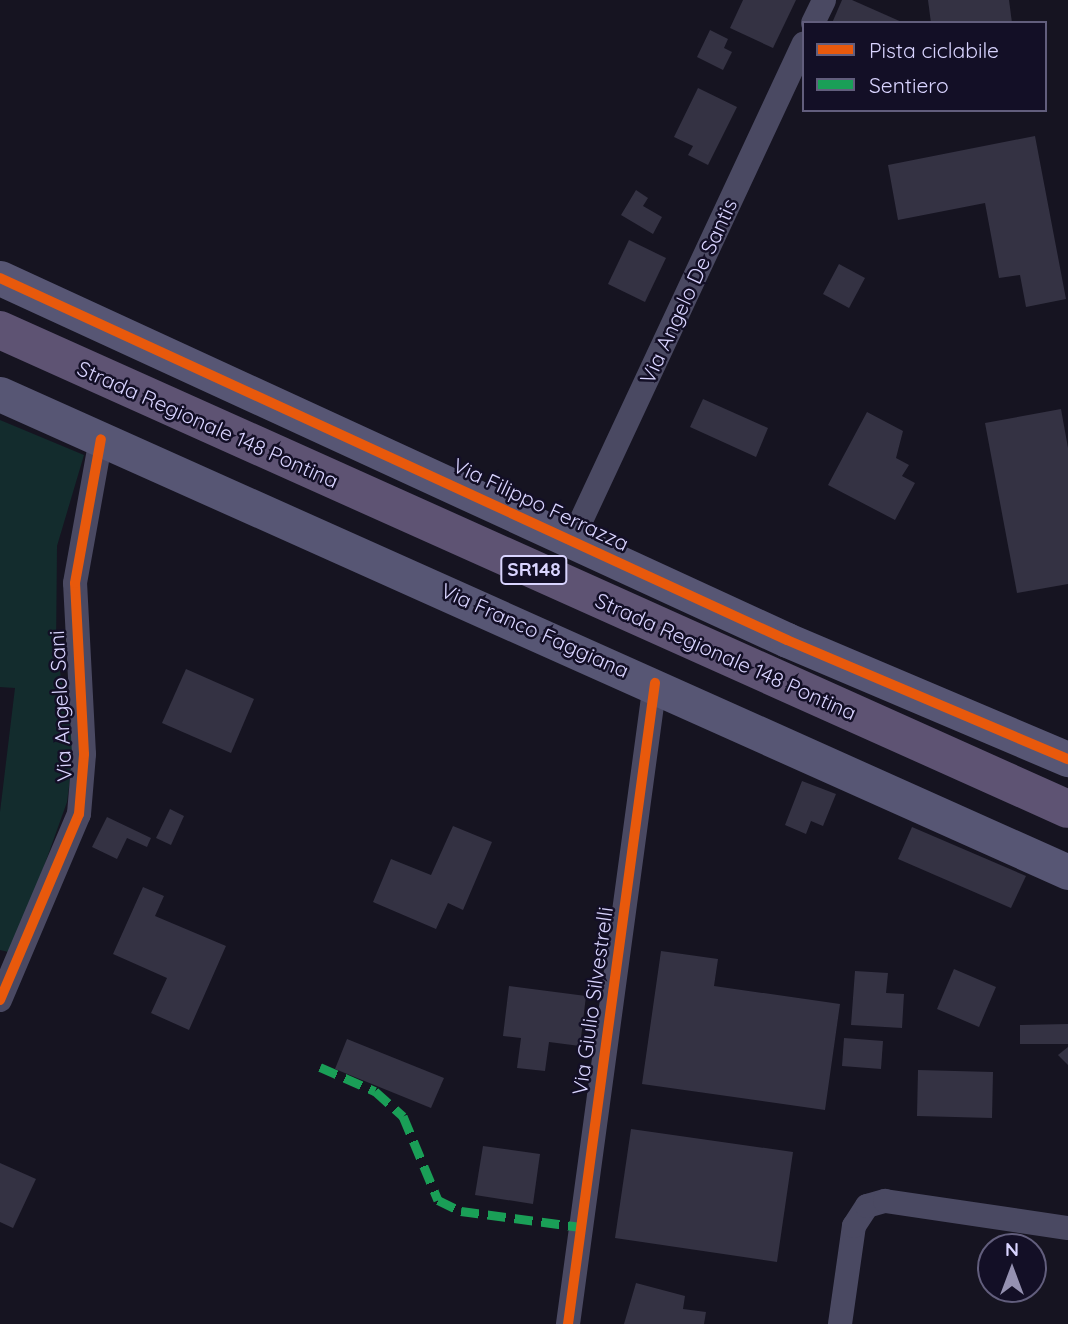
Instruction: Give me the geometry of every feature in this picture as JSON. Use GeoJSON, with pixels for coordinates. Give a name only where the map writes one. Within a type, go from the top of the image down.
{"type":"FeatureCollection","features":[{"type":"Feature","properties":{"kind":"main road","name":"Strada Regionale 148 Pontina"},"geometry":{"type":"LineString","coordinates":[[0,331],[1068,809]]}},
{"type":"Feature","properties":{"kind":"street"},"geometry":{"type":"LineString","coordinates":[[814,21],[824,0]]}},
{"type":"Feature","properties":{"kind":"street","name":"Via Angelo De Santis"},"geometry":{"type":"LineString","coordinates":[[572,540],[802,47]]}},
{"type":"Feature","properties":{"kind":"street","name":"Via Filippo Ferrazza"},"geometry":{"type":"LineString","coordinates":[[0,278],[572,540],[1068,759]]}},
{"type":"Feature","properties":{"kind":"street","name":"Via Franco Faggiana"},"geometry":{"type":"LineString","coordinates":[[0,394],[655,683],[1068,872]]}},
{"type":"Feature","properties":{"kind":"street","name":"Via Angelo Sani"},"geometry":{"type":"LineString","coordinates":[[0,1000],[79,814],[84,754],[75,583],[101,439]]}},
{"type":"Feature","properties":{"kind":"street","name":"Via Giulio Silvestrelli"},"geometry":{"type":"LineString","coordinates":[[568,1324],[655,683]]}},
{"type":"Feature","properties":{"kind":"street"},"geometry":{"type":"LineString","coordinates":[[839,1324],[854,1226],[867,1206],[885,1201],[1068,1228]]}},
{"type":"Feature","properties":{"kind":"green space"},"geometry":{"type":"Polygon","coordinates":[[[0,420],[84,455],[57,546],[56,650],[74,748],[67,802],[13,953],[0,950],[0,812],[15,688],[0,687],[0,420]]]}},
{"type":"Feature","properties":{"kind":"building"},"geometry":{"type":"Polygon","coordinates":[[[743,0],[796,0],[773,48],[730,28],[743,0]]]}},
{"type":"Feature","properties":{"kind":"building"},"geometry":{"type":"Polygon","coordinates":[[[842,0],[852,0],[899,21],[833,21],[842,0]]]}},
{"type":"Feature","properties":{"kind":"building"},"geometry":{"type":"Polygon","coordinates":[[[928,0],[1009,0],[1012,21],[931,21],[928,0]]]}},
{"type":"Feature","properties":{"kind":"building"},"geometry":{"type":"Polygon","coordinates":[[[710,30],[728,39],[724,48],[732,52],[723,70],[697,57],[710,30]]]}},
{"type":"Feature","properties":{"kind":"building"},"geometry":{"type":"Polygon","coordinates":[[[698,88],[737,107],[708,165],[688,155],[693,146],[674,137],[698,88]]]}},
{"type":"Feature","properties":{"kind":"building"},"geometry":{"type":"Polygon","coordinates":[[[1035,136],[1066,299],[1026,307],[1020,275],[999,278],[985,203],[898,220],[888,165],[1035,136]]]}},
{"type":"Feature","properties":{"kind":"building"},"geometry":{"type":"Polygon","coordinates":[[[636,190],[648,198],[643,206],[662,217],[653,234],[621,215],[636,190]]]}},
{"type":"Feature","properties":{"kind":"building"},"geometry":{"type":"Polygon","coordinates":[[[629,240],[666,258],[645,302],[608,284],[629,240]]]}},
{"type":"Feature","properties":{"kind":"building"},"geometry":{"type":"Polygon","coordinates":[[[839,264],[865,278],[849,308],[823,294],[839,264]]]}},
{"type":"Feature","properties":{"kind":"building"},"geometry":{"type":"Polygon","coordinates":[[[703,399],[768,428],[756,457],[690,427],[703,399]]]}},
{"type":"Feature","properties":{"kind":"building"},"geometry":{"type":"Polygon","coordinates":[[[1061,409],[1068,448],[1068,584],[1017,593],[985,423],[1061,409]]]}},
{"type":"Feature","properties":{"kind":"building"},"geometry":{"type":"Polygon","coordinates":[[[867,412],[903,431],[896,458],[909,465],[902,476],[915,483],[895,520],[828,485],[867,412]]]}},
{"type":"Feature","properties":{"kind":"building"},"geometry":{"type":"Polygon","coordinates":[[[186,669],[254,699],[231,753],[162,723],[186,669]]]}},
{"type":"Feature","properties":{"kind":"building"},"geometry":{"type":"Polygon","coordinates":[[[802,781],[836,794],[823,826],[811,821],[806,834],[785,825],[802,781]]]}},
{"type":"Feature","properties":{"kind":"building"},"geometry":{"type":"Polygon","coordinates":[[[170,809],[184,816],[171,845],[156,838],[170,809]]]}},
{"type":"Feature","properties":{"kind":"building"},"geometry":{"type":"Polygon","coordinates":[[[107,817],[151,838],[147,847],[127,838],[117,859],[92,847],[107,817]]]}},
{"type":"Feature","properties":{"kind":"building"},"geometry":{"type":"Polygon","coordinates":[[[453,826],[492,842],[463,910],[448,903],[436,929],[373,902],[391,859],[431,875],[453,826]]]}},
{"type":"Feature","properties":{"kind":"building"},"geometry":{"type":"Polygon","coordinates":[[[912,827],[1026,876],[1011,908],[898,859],[912,827]]]}},
{"type":"Feature","properties":{"kind":"building"},"geometry":{"type":"Polygon","coordinates":[[[143,887],[164,896],[155,916],[226,946],[189,1030],[151,1013],[167,978],[113,954],[143,887]]]}},
{"type":"Feature","properties":{"kind":"building"},"geometry":{"type":"Polygon","coordinates":[[[661,951],[718,959],[714,986],[840,1004],[825,1110],[642,1084],[661,951]]]}},
{"type":"Feature","properties":{"kind":"building"},"geometry":{"type":"Polygon","coordinates":[[[954,969],[996,987],[979,1027],[937,1009],[954,969]]]}},
{"type":"Feature","properties":{"kind":"building"},"geometry":{"type":"Polygon","coordinates":[[[855,971],[888,973],[886,993],[904,994],[902,1028],[851,1025],[855,971]]]}},
{"type":"Feature","properties":{"kind":"building"},"geometry":{"type":"Polygon","coordinates":[[[509,986],[586,996],[580,1046],[549,1042],[545,1071],[517,1068],[521,1038],[503,1036],[509,986]]]}},
{"type":"Feature","properties":{"kind":"building"},"geometry":{"type":"Polygon","coordinates":[[[1068,1024],[1068,1044],[1020,1044],[1020,1025],[1068,1024]]]}},
{"type":"Feature","properties":{"kind":"building"},"geometry":{"type":"Polygon","coordinates":[[[844,1038],[883,1041],[881,1069],[842,1066],[844,1038]]]}},
{"type":"Feature","properties":{"kind":"building"},"geometry":{"type":"Polygon","coordinates":[[[347,1039],[444,1078],[431,1108],[335,1069],[347,1039]]]}},
{"type":"Feature","properties":{"kind":"building"},"geometry":{"type":"Polygon","coordinates":[[[1068,1047],[1068,1065],[1058,1055],[1068,1047]]]}},
{"type":"Feature","properties":{"kind":"building"},"geometry":{"type":"Polygon","coordinates":[[[918,1070],[993,1072],[992,1118],[917,1116],[918,1070]]]}},
{"type":"Feature","properties":{"kind":"building"},"geometry":{"type":"Polygon","coordinates":[[[631,1129],[793,1152],[777,1262],[615,1238],[631,1129]]]}},
{"type":"Feature","properties":{"kind":"building"},"geometry":{"type":"Polygon","coordinates":[[[483,1146],[540,1154],[533,1204],[475,1195],[483,1146]]]}},
{"type":"Feature","properties":{"kind":"building"},"geometry":{"type":"Polygon","coordinates":[[[0,1163],[36,1179],[13,1228],[0,1222],[0,1163]]]}},
{"type":"Feature","properties":{"kind":"building"},"geometry":{"type":"Polygon","coordinates":[[[636,1283],[685,1296],[683,1309],[706,1312],[704,1324],[624,1324],[636,1283]]]}},
{"type":"Feature","properties":{"kind":"marked path"},"geometry":{"type":"LineString","coordinates":[[320,1067],[375,1091],[403,1116],[438,1200],[461,1211],[581,1227]]}},
{"type":"Feature","properties":{"kind":"cycle path"},"geometry":{"type":"LineString","coordinates":[[0,278],[787,640],[1068,759]]}},
{"type":"Feature","properties":{"kind":"cycle path"},"geometry":{"type":"LineString","coordinates":[[0,1000],[79,814],[84,754],[75,583],[101,439]]}},
{"type":"Feature","properties":{"kind":"cycle path"},"geometry":{"type":"LineString","coordinates":[[568,1324],[655,683]]}}]}
